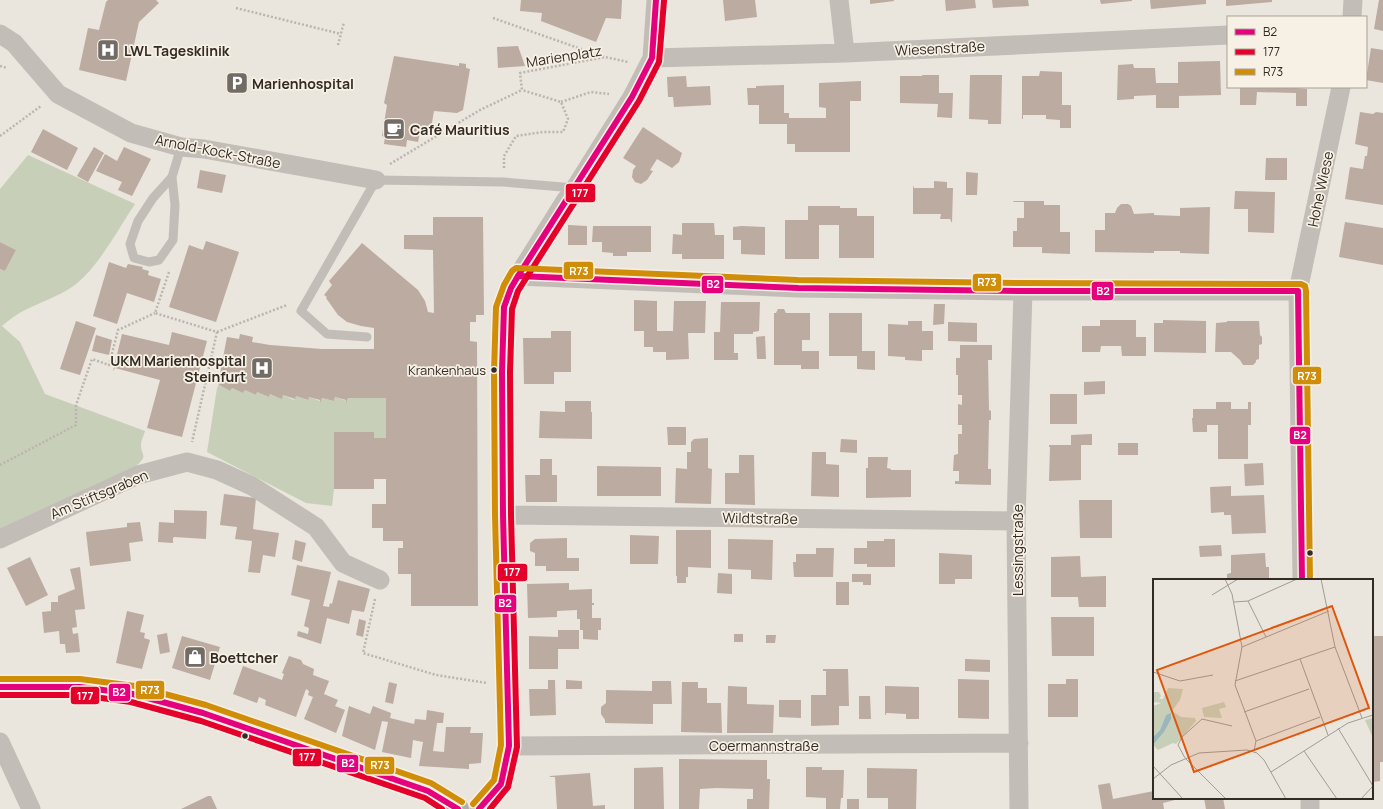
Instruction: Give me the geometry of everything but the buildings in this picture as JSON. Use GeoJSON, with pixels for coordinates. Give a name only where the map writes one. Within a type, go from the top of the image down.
{"type":"FeatureCollection","features":[{"type":"Feature","properties":{"kind":"street"},"geometry":{"type":"LineString","coordinates":[[479,809],[501,784],[509,746],[503,515],[502,372],[504,307],[511,288],[518,276],[564,201],[574,188],[632,97],[652,58],[656,0]]}},
{"type":"Feature","properties":{"kind":"street"},"geometry":{"type":"LineString","coordinates":[[839,0],[846,53]]}},
{"type":"Feature","properties":{"kind":"street"},"geometry":{"type":"LineString","coordinates":[[1352,16],[1353,0]]}},
{"type":"Feature","properties":{"kind":"street","name":"Arnold-Kock-Straße"},"geometry":{"type":"LineString","coordinates":[[0,34],[14,43],[58,94],[131,133],[181,147],[204,149],[376,180]]}},
{"type":"Feature","properties":{"kind":"street","name":"Wiesenstraße"},"geometry":{"type":"LineString","coordinates":[[652,58],[846,53],[1227,35]]}},
{"type":"Feature","properties":{"kind":"street","name":"Hohe Wiese"},"geometry":{"type":"LineString","coordinates":[[1302,579],[1298,292],[1341,88]]}},
{"type":"Feature","properties":{"kind":"street"},"geometry":{"type":"LineString","coordinates":[[518,276],[765,287],[1023,291],[1298,292]]}},
{"type":"Feature","properties":{"kind":"street","name":"Lessingstraße"},"geometry":{"type":"LineString","coordinates":[[1019,809],[1016,521],[1023,291]]}},
{"type":"Feature","properties":{"kind":"street","name":"Am Stiftsgraben"},"geometry":{"type":"LineString","coordinates":[[0,539],[138,475],[187,462],[217,470],[252,486],[324,528],[343,563],[380,580]]}},
{"type":"Feature","properties":{"kind":"street","name":"Wildtstraße"},"geometry":{"type":"LineString","coordinates":[[503,515],[1016,521]]}},
{"type":"Feature","properties":{"kind":"street"},"geometry":{"type":"LineString","coordinates":[[0,687],[80,687],[132,694],[189,709],[428,791],[458,809]]}},
{"type":"Feature","properties":{"kind":"street"},"geometry":{"type":"LineString","coordinates":[[0,742],[31,809]]}},
{"type":"Feature","properties":{"kind":"street","name":"Coermannstraße"},"geometry":{"type":"LineString","coordinates":[[509,746],[1018,743]]}},
{"type":"Feature","properties":{"kind":"lane"},"geometry":{"type":"LineString","coordinates":[[172,177],[153,198],[138,221],[130,244],[134,258],[149,262],[159,260],[173,240],[176,205],[172,177],[181,147]]}},
{"type":"Feature","properties":{"kind":"lane"},"geometry":{"type":"LineString","coordinates":[[367,337],[327,334],[301,311],[376,180],[503,182],[574,188]]}},
{"type":"Feature","properties":{"kind":"path"},"geometry":{"type":"LineString","coordinates":[[236,8],[340,34]]}},
{"type":"Feature","properties":{"kind":"path"},"geometry":{"type":"LineString","coordinates":[[493,18],[605,57]]}},
{"type":"Feature","properties":{"kind":"path"},"geometry":{"type":"LineString","coordinates":[[338,45],[344,22]]}},
{"type":"Feature","properties":{"kind":"path","name":"Marienplatz"},"geometry":{"type":"LineString","coordinates":[[522,90],[520,73],[605,57],[630,63],[652,58]]}},
{"type":"Feature","properties":{"kind":"path","name":"Marienplatz"},"geometry":{"type":"LineString","coordinates":[[376,180],[381,169],[480,110],[522,90],[561,102]]}},
{"type":"Feature","properties":{"kind":"path"},"geometry":{"type":"LineString","coordinates":[[503,182],[504,156],[516,136],[543,132],[563,132],[568,119],[561,102],[591,92],[632,97]]}},
{"type":"Feature","properties":{"kind":"path"},"geometry":{"type":"LineString","coordinates":[[0,136],[58,94]]}},
{"type":"Feature","properties":{"kind":"path"},"geometry":{"type":"LineString","coordinates":[[155,313],[170,268],[159,260]]}},
{"type":"Feature","properties":{"kind":"path"},"geometry":{"type":"LineString","coordinates":[[0,465],[76,425],[76,405],[92,359],[109,365],[118,330],[155,313],[217,332],[286,304],[301,311]]}},
{"type":"Feature","properties":{"kind":"path"},"geometry":{"type":"LineString","coordinates":[[187,462],[217,332]]}},
{"type":"Feature","properties":{"kind":"path"},"geometry":{"type":"LineString","coordinates":[[380,580],[363,653],[436,674],[507,686]]}},
{"type":"Feature","properties":{"kind":"green space"},"geometry":{"type":"Polygon","coordinates":[[[28,155],[135,204],[98,260],[81,280],[61,294],[13,317],[2,326],[20,342],[45,394],[145,431],[141,445],[143,457],[136,466],[0,529],[0,269],[5,271],[16,250],[0,242],[0,189],[28,155]]]}},
{"type":"Feature","properties":{"kind":"green space"},"geometry":{"type":"Polygon","coordinates":[[[219,384],[230,391],[232,388],[243,393],[245,390],[256,395],[257,392],[269,397],[270,394],[282,398],[283,395],[294,400],[296,396],[307,400],[309,397],[320,401],[322,398],[334,401],[335,397],[347,401],[348,398],[386,398],[386,438],[374,438],[374,432],[334,489],[332,506],[306,503],[207,452],[217,388],[219,384]]]}},
{"type":"Feature","properties":{"kind":"transit line","name":"B2"},"geometry":{"type":"LineString","coordinates":[[479,809],[501,784],[509,746],[503,515],[502,372],[504,307],[511,288],[518,276],[632,97],[652,58],[656,0]]}},
{"type":"Feature","properties":{"kind":"transit line","name":"177"},"geometry":{"type":"LineString","coordinates":[[490,809],[508,787],[517,747],[511,515],[510,372],[512,309],[518,291],[639,101],[659,62],[664,1]]}},
{"type":"Feature","properties":{"kind":"transit line","name":"R73"},"geometry":{"type":"LineString","coordinates":[[473,804],[494,780],[501,745],[495,515],[494,372],[496,307],[504,285],[512,271],[516,268],[798,280],[1023,283],[1301,284],[1305,286],[1306,291],[1310,579]]}},
{"type":"Feature","properties":{"kind":"transit line","name":"B2"},"geometry":{"type":"LineString","coordinates":[[518,276],[798,288],[1023,291],[1298,291]]}},
{"type":"Feature","properties":{"kind":"transit line","name":"B2"},"geometry":{"type":"LineString","coordinates":[[1298,291],[1302,579]]}},
{"type":"Feature","properties":{"kind":"transit line","name":"R73"},"geometry":{"type":"LineString","coordinates":[[0,679],[80,679],[135,686],[206,705],[431,783],[462,802]]}},
{"type":"Feature","properties":{"kind":"transit line","name":"B2"},"geometry":{"type":"LineString","coordinates":[[0,687],[80,687],[133,694],[203,713],[428,791],[458,809]]}},
{"type":"Feature","properties":{"kind":"transit line","name":"177"},"geometry":{"type":"LineString","coordinates":[[0,695],[79,695],[131,702],[201,721],[425,798],[442,809]]}},
{"type":"Feature","properties":{"kind":"place","name":"LWL Tagesklinik"},"geometry":{"type":"Point","coordinates":[108,50]}},
{"type":"Feature","properties":{"kind":"place","name":"Marienhospital"},"geometry":{"type":"Point","coordinates":[237,83]}},
{"type":"Feature","properties":{"kind":"place","name":"Café Mauritius"},"geometry":{"type":"Point","coordinates":[394,129]}},
{"type":"Feature","properties":{"kind":"place","name":"UKM Marienhospital Steinfurt"},"geometry":{"type":"Point","coordinates":[262,368]}},
{"type":"Feature","properties":{"kind":"place","name":"Krankenhaus"},"geometry":{"type":"Point","coordinates":[494,370]}},
{"type":"Feature","properties":{"kind":"place","name":"Boettcher"},"geometry":{"type":"Point","coordinates":[195,657]}}]}
